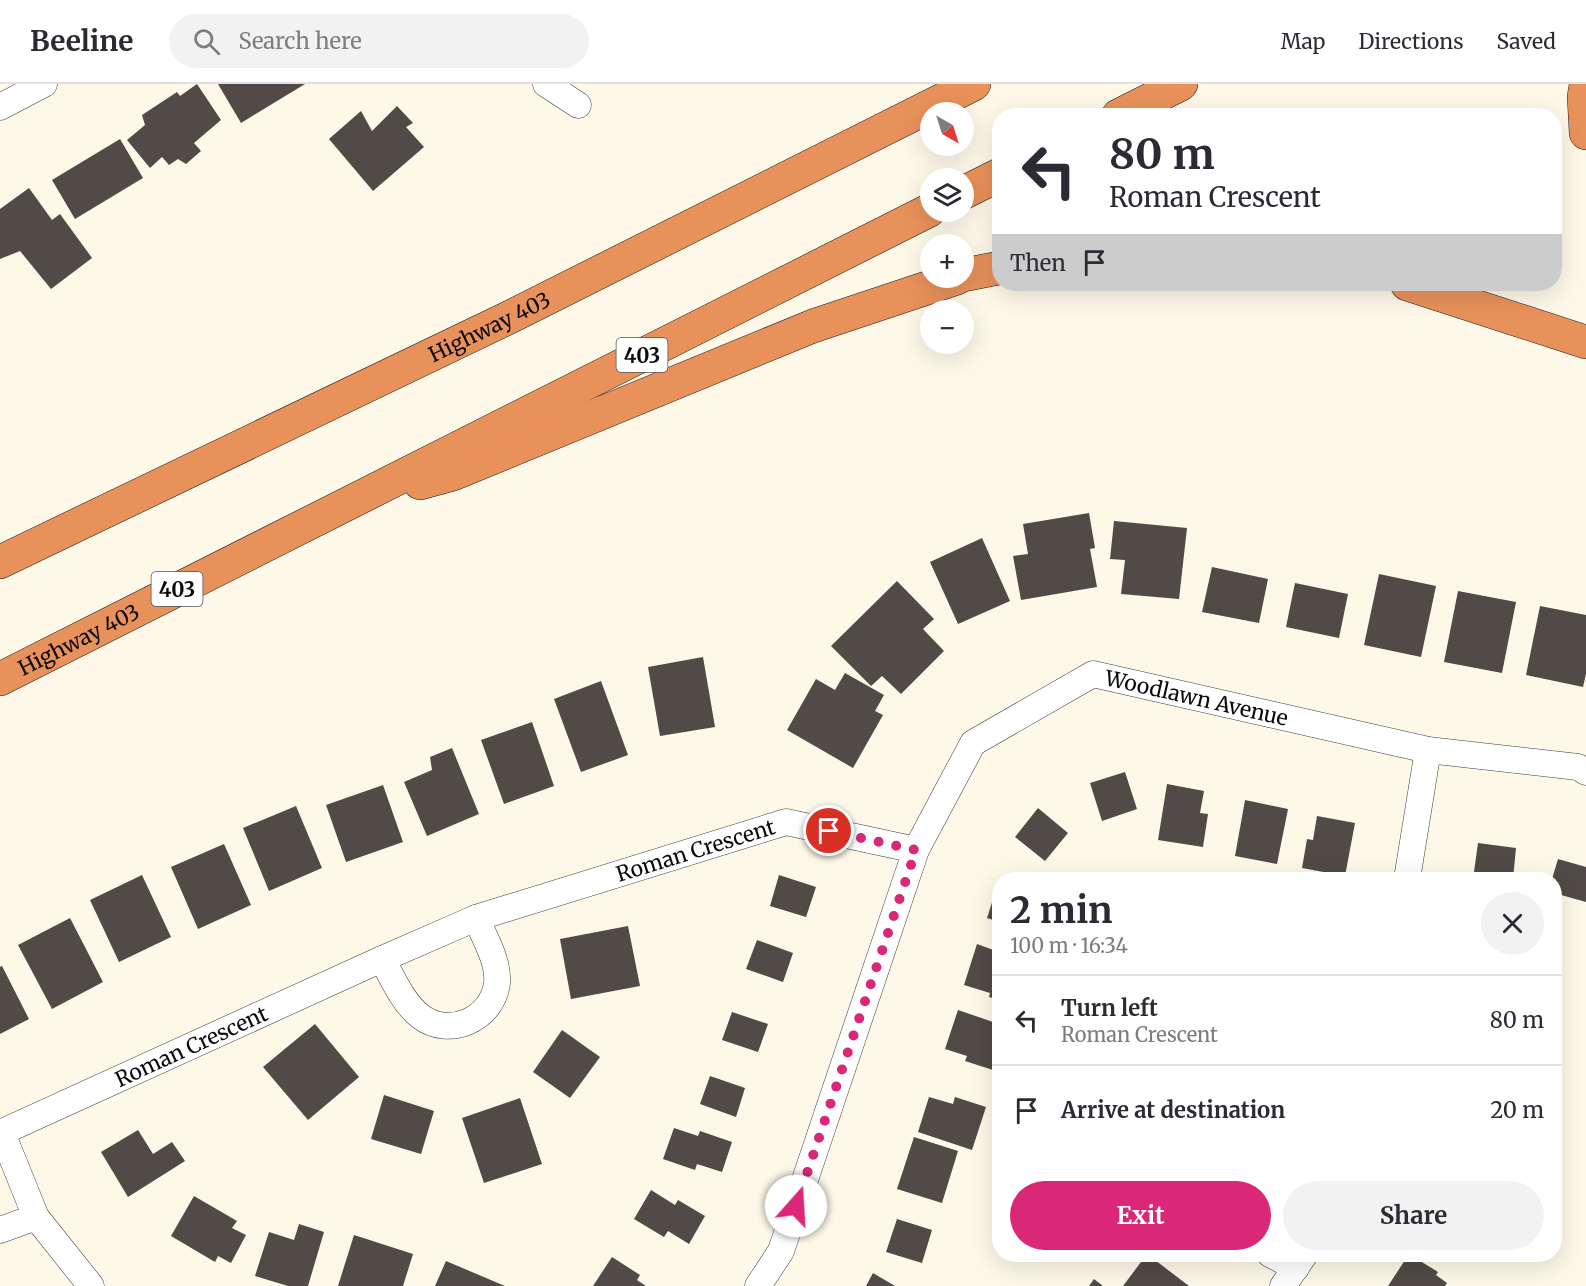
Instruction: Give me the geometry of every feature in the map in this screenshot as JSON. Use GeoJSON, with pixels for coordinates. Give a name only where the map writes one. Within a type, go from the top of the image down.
{"type":"FeatureCollection","features":[{"type":"Feature","properties":{"kind":"highway","name":"Highway 403"},"geometry":{"type":"LineString","coordinates":[[0,562],[510,317],[974,84]]}},
{"type":"Feature","properties":{"kind":"highway"},"geometry":{"type":"LineString","coordinates":[[1134,108],[1181,84]]}},
{"type":"Feature","properties":{"kind":"highway"},"geometry":{"type":"LineString","coordinates":[[1586,85],[1586,133]]}},
{"type":"Feature","properties":{"kind":"highway"},"geometry":{"type":"LineString","coordinates":[[974,188],[992,178]]}},
{"type":"Feature","properties":{"kind":"highway","name":"Highway 403"},"geometry":{"type":"LineString","coordinates":[[0,679],[920,215]]}},
{"type":"Feature","properties":{"kind":"highway"},"geometry":{"type":"LineString","coordinates":[[974,274],[992,270]]}},
{"type":"Feature","properties":{"kind":"highway"},"geometry":{"type":"LineString","coordinates":[[354,499],[453,474],[813,326],[927,288]]}},
{"type":"Feature","properties":{"kind":"highway"},"geometry":{"type":"LineString","coordinates":[[1429,291],[1586,342]]}},
{"type":"Feature","properties":{"kind":"street"},"geometry":{"type":"LineString","coordinates":[[0,107],[44,84]]}},
{"type":"Feature","properties":{"kind":"street"},"geometry":{"type":"LineString","coordinates":[[546,84],[578,105]]}},
{"type":"Feature","properties":{"kind":"street","name":"Woodlawn Avenue"},"geometry":{"type":"LineString","coordinates":[[758,1286],[782,1251],[916,850],[973,743],[1093,674],[1428,750],[1578,767],[1586,772]]}},
{"type":"Feature","properties":{"kind":"street"},"geometry":{"type":"LineString","coordinates":[[1408,872],[1428,750]]}},
{"type":"Feature","properties":{"kind":"street","name":"Roman Crescent"},"geometry":{"type":"LineString","coordinates":[[91,1286],[36,1217],[1,1133],[476,918],[786,822],[916,850]]}},
{"type":"Feature","properties":{"kind":"street"},"geometry":{"type":"LineString","coordinates":[[382,959],[408,1004],[420,1016],[435,1024],[452,1026],[469,1022],[483,1012],[493,999],[497,982],[496,966],[476,918]]}},
{"type":"Feature","properties":{"kind":"street"},"geometry":{"type":"LineString","coordinates":[[0,1230],[36,1217]]}},
{"type":"Feature","properties":{"kind":"building"},"geometry":{"type":"Polygon","coordinates":[[[197,84],[221,120],[194,143],[201,151],[186,164],[178,159],[169,165],[162,157],[150,168],[127,140],[145,125],[142,115],[177,92],[180,96],[197,84]]]}},
{"type":"Feature","properties":{"kind":"building"},"geometry":{"type":"Polygon","coordinates":[[[218,84],[305,84],[241,123],[218,84]]]}},
{"type":"Feature","properties":{"kind":"building"},"geometry":{"type":"Polygon","coordinates":[[[397,106],[413,123],[406,127],[424,147],[373,191],[329,139],[361,111],[372,131],[397,106]]]}},
{"type":"Feature","properties":{"kind":"building"},"geometry":{"type":"Polygon","coordinates":[[[120,139],[143,178],[75,219],[52,180],[120,139]]]}},
{"type":"Feature","properties":{"kind":"building"},"geometry":{"type":"Polygon","coordinates":[[[29,188],[52,220],[60,214],[92,258],[51,289],[20,251],[0,259],[0,209],[29,188]]]}},
{"type":"Feature","properties":{"kind":"building"},"geometry":{"type":"Polygon","coordinates":[[[1089,513],[1095,548],[1090,549],[1097,587],[1021,600],[1013,556],[1028,554],[1023,524],[1089,513]]]}},
{"type":"Feature","properties":{"kind":"building"},"geometry":{"type":"Polygon","coordinates":[[[1114,521],[1187,528],[1179,599],[1121,594],[1125,560],[1110,559],[1114,521]]]}},
{"type":"Feature","properties":{"kind":"building"},"geometry":{"type":"Polygon","coordinates":[[[982,538],[1010,601],[958,624],[930,562],[982,538]]]}},
{"type":"Feature","properties":{"kind":"building"},"geometry":{"type":"Polygon","coordinates":[[[1212,567],[1268,579],[1259,623],[1202,612],[1212,567]]]}},
{"type":"Feature","properties":{"kind":"building"},"geometry":{"type":"Polygon","coordinates":[[[1379,574],[1436,586],[1421,657],[1364,645],[1379,574]]]}},
{"type":"Feature","properties":{"kind":"building"},"geometry":{"type":"Polygon","coordinates":[[[897,581],[934,619],[923,629],[944,651],[901,694],[882,676],[871,686],[831,646],[897,581]]]}},
{"type":"Feature","properties":{"kind":"building"},"geometry":{"type":"Polygon","coordinates":[[[1295,583],[1348,594],[1339,638],[1286,627],[1295,583]]]}},
{"type":"Feature","properties":{"kind":"building"},"geometry":{"type":"Polygon","coordinates":[[[1458,591],[1516,602],[1502,673],[1444,662],[1458,591]]]}},
{"type":"Feature","properties":{"kind":"building"},"geometry":{"type":"Polygon","coordinates":[[[1540,606],[1586,615],[1586,674],[1583,687],[1526,675],[1540,606]]]}},
{"type":"Feature","properties":{"kind":"building"},"geometry":{"type":"Polygon","coordinates":[[[703,657],[715,727],[660,736],[648,667],[703,657]]]}},
{"type":"Feature","properties":{"kind":"building"},"geometry":{"type":"Polygon","coordinates":[[[845,673],[884,695],[875,711],[883,715],[853,768],[787,730],[816,679],[835,690],[845,673]]]}},
{"type":"Feature","properties":{"kind":"building"},"geometry":{"type":"Polygon","coordinates":[[[601,681],[628,755],[581,772],[554,699],[601,681]]]}},
{"type":"Feature","properties":{"kind":"building"},"geometry":{"type":"Polygon","coordinates":[[[532,722],[554,786],[504,804],[481,740],[532,722]]]}},
{"type":"Feature","properties":{"kind":"building"},"geometry":{"type":"Polygon","coordinates":[[[452,748],[479,814],[427,836],[404,782],[432,770],[430,757],[452,748]]]}},
{"type":"Feature","properties":{"kind":"building"},"geometry":{"type":"Polygon","coordinates":[[[1125,772],[1137,809],[1102,821],[1090,783],[1125,772]]]}},
{"type":"Feature","properties":{"kind":"building"},"geometry":{"type":"Polygon","coordinates":[[[1167,784],[1204,791],[1200,813],[1208,814],[1203,847],[1158,840],[1167,784]]]}},
{"type":"Feature","properties":{"kind":"building"},"geometry":{"type":"Polygon","coordinates":[[[383,785],[403,842],[346,862],[326,805],[383,785]]]}},
{"type":"Feature","properties":{"kind":"building"},"geometry":{"type":"Polygon","coordinates":[[[1245,800],[1288,809],[1277,864],[1235,856],[1245,800]]]}},
{"type":"Feature","properties":{"kind":"building"},"geometry":{"type":"Polygon","coordinates":[[[296,806],[322,868],[269,891],[243,828],[296,806]]]}},
{"type":"Feature","properties":{"kind":"building"},"geometry":{"type":"Polygon","coordinates":[[[1038,808],[1068,833],[1045,861],[1015,837],[1038,808]]]}},
{"type":"Feature","properties":{"kind":"building"},"geometry":{"type":"Polygon","coordinates":[[[1317,816],[1355,823],[1346,872],[1324,872],[1302,868],[1307,839],[1313,840],[1317,816]]]}},
{"type":"Feature","properties":{"kind":"building"},"geometry":{"type":"Polygon","coordinates":[[[1478,843],[1516,848],[1514,872],[1474,872],[1478,843]]]}},
{"type":"Feature","properties":{"kind":"building"},"geometry":{"type":"Polygon","coordinates":[[[224,844],[251,905],[198,929],[171,867],[224,844]]]}},
{"type":"Feature","properties":{"kind":"building"},"geometry":{"type":"Polygon","coordinates":[[[1558,859],[1586,867],[1586,902],[1562,895],[1562,872],[1554,872],[1558,859]]]}},
{"type":"Feature","properties":{"kind":"building"},"geometry":{"type":"Polygon","coordinates":[[[142,875],[171,937],[119,962],[90,900],[142,875]]]}},
{"type":"Feature","properties":{"kind":"building"},"geometry":{"type":"Polygon","coordinates":[[[779,875],[816,887],[806,917],[770,906],[779,875]]]}},
{"type":"Feature","properties":{"kind":"building"},"geometry":{"type":"Polygon","coordinates":[[[992,903],[992,920],[987,918],[992,903]]]}},
{"type":"Feature","properties":{"kind":"building"},"geometry":{"type":"Polygon","coordinates":[[[70,918],[103,982],[52,1009],[18,945],[70,918]]]}},
{"type":"Feature","properties":{"kind":"building"},"geometry":{"type":"Polygon","coordinates":[[[628,926],[640,986],[571,999],[560,939],[628,926]]]}},
{"type":"Feature","properties":{"kind":"building"},"geometry":{"type":"Polygon","coordinates":[[[757,940],[793,953],[783,982],[746,969],[757,940]]]}},
{"type":"Feature","properties":{"kind":"building"},"geometry":{"type":"Polygon","coordinates":[[[977,944],[992,949],[992,998],[989,997],[990,993],[964,985],[977,944]]]}},
{"type":"Feature","properties":{"kind":"building"},"geometry":{"type":"Polygon","coordinates":[[[2,966],[29,1019],[0,1034],[0,967],[2,966]]]}},
{"type":"Feature","properties":{"kind":"building"},"geometry":{"type":"Polygon","coordinates":[[[958,1010],[992,1022],[992,1070],[965,1061],[967,1056],[945,1049],[958,1010]]]}},
{"type":"Feature","properties":{"kind":"building"},"geometry":{"type":"Polygon","coordinates":[[[732,1012],[768,1024],[758,1052],[722,1040],[732,1012]]]}},
{"type":"Feature","properties":{"kind":"building"},"geometry":{"type":"Polygon","coordinates":[[[315,1024],[359,1077],[308,1120],[263,1067],[315,1024]]]}},
{"type":"Feature","properties":{"kind":"building"},"geometry":{"type":"Polygon","coordinates":[[[562,1030],[600,1057],[570,1098],[533,1072],[562,1030]]]}},
{"type":"Feature","properties":{"kind":"building"},"geometry":{"type":"Polygon","coordinates":[[[710,1076],[745,1088],[736,1117],[700,1104],[710,1076]]]}},
{"type":"Feature","properties":{"kind":"building"},"geometry":{"type":"Polygon","coordinates":[[[384,1095],[434,1111],[421,1154],[371,1139],[384,1095]]]}},
{"type":"Feature","properties":{"kind":"building"},"geometry":{"type":"Polygon","coordinates":[[[929,1097],[953,1104],[955,1097],[986,1107],[972,1150],[918,1132],[929,1097]]]}},
{"type":"Feature","properties":{"kind":"building"},"geometry":{"type":"Polygon","coordinates":[[[520,1098],[542,1164],[484,1183],[462,1118],[520,1098]]]}},
{"type":"Feature","properties":{"kind":"building"},"geometry":{"type":"Polygon","coordinates":[[[674,1128],[698,1136],[700,1131],[732,1142],[722,1172],[697,1164],[695,1170],[663,1159],[674,1128]]]}},
{"type":"Feature","properties":{"kind":"building"},"geometry":{"type":"Polygon","coordinates":[[[138,1130],[153,1154],[172,1142],[185,1161],[128,1197],[101,1152],[138,1130]]]}},
{"type":"Feature","properties":{"kind":"building"},"geometry":{"type":"Polygon","coordinates":[[[914,1137],[958,1151],[942,1203],[897,1189],[914,1137]]]}},
{"type":"Feature","properties":{"kind":"building"},"geometry":{"type":"Polygon","coordinates":[[[651,1190],[675,1205],[678,1200],[705,1216],[689,1244],[668,1231],[664,1237],[634,1219],[651,1190]]]}},
{"type":"Feature","properties":{"kind":"building"},"geometry":{"type":"Polygon","coordinates":[[[194,1196],[237,1221],[232,1228],[246,1235],[231,1263],[218,1256],[215,1262],[171,1236],[194,1196]]]}},
{"type":"Feature","properties":{"kind":"building"},"geometry":{"type":"Polygon","coordinates":[[[897,1219],[932,1230],[922,1263],[886,1252],[897,1219]]]}},
{"type":"Feature","properties":{"kind":"building"},"geometry":{"type":"Polygon","coordinates":[[[299,1224],[324,1232],[308,1286],[288,1286],[255,1276],[269,1232],[294,1240],[299,1224]]]}},
{"type":"Feature","properties":{"kind":"building"},"geometry":{"type":"Polygon","coordinates":[[[354,1235],[413,1254],[403,1286],[338,1286],[354,1235]]]}},
{"type":"Feature","properties":{"kind":"building"},"geometry":{"type":"Polygon","coordinates":[[[612,1257],[640,1275],[637,1280],[646,1286],[593,1286],[612,1257]]]}},
{"type":"Feature","properties":{"kind":"building"},"geometry":{"type":"Polygon","coordinates":[[[446,1261],[505,1286],[435,1286],[446,1261]]]}},
{"type":"Feature","properties":{"kind":"building"},"geometry":{"type":"Polygon","coordinates":[[[1141,1262],[1158,1262],[1189,1286],[1123,1286],[1141,1262]]]}},
{"type":"Feature","properties":{"kind":"building"},"geometry":{"type":"Polygon","coordinates":[[[1404,1262],[1422,1262],[1438,1272],[1436,1275],[1447,1283],[1445,1286],[1388,1286],[1404,1262]]]}},
{"type":"Feature","properties":{"kind":"building"},"geometry":{"type":"Polygon","coordinates":[[[873,1273],[895,1286],[866,1286],[873,1273]]]}},
{"type":"Feature","properties":{"kind":"building"},"geometry":{"type":"Polygon","coordinates":[[[1094,1279],[1103,1286],[1089,1286],[1094,1279]]]}},
{"type":"Feature","properties":{"kind":"route"},"geometry":{"type":"LineString","coordinates":[[796,1206],[916,850],[829,831]]}}]}
